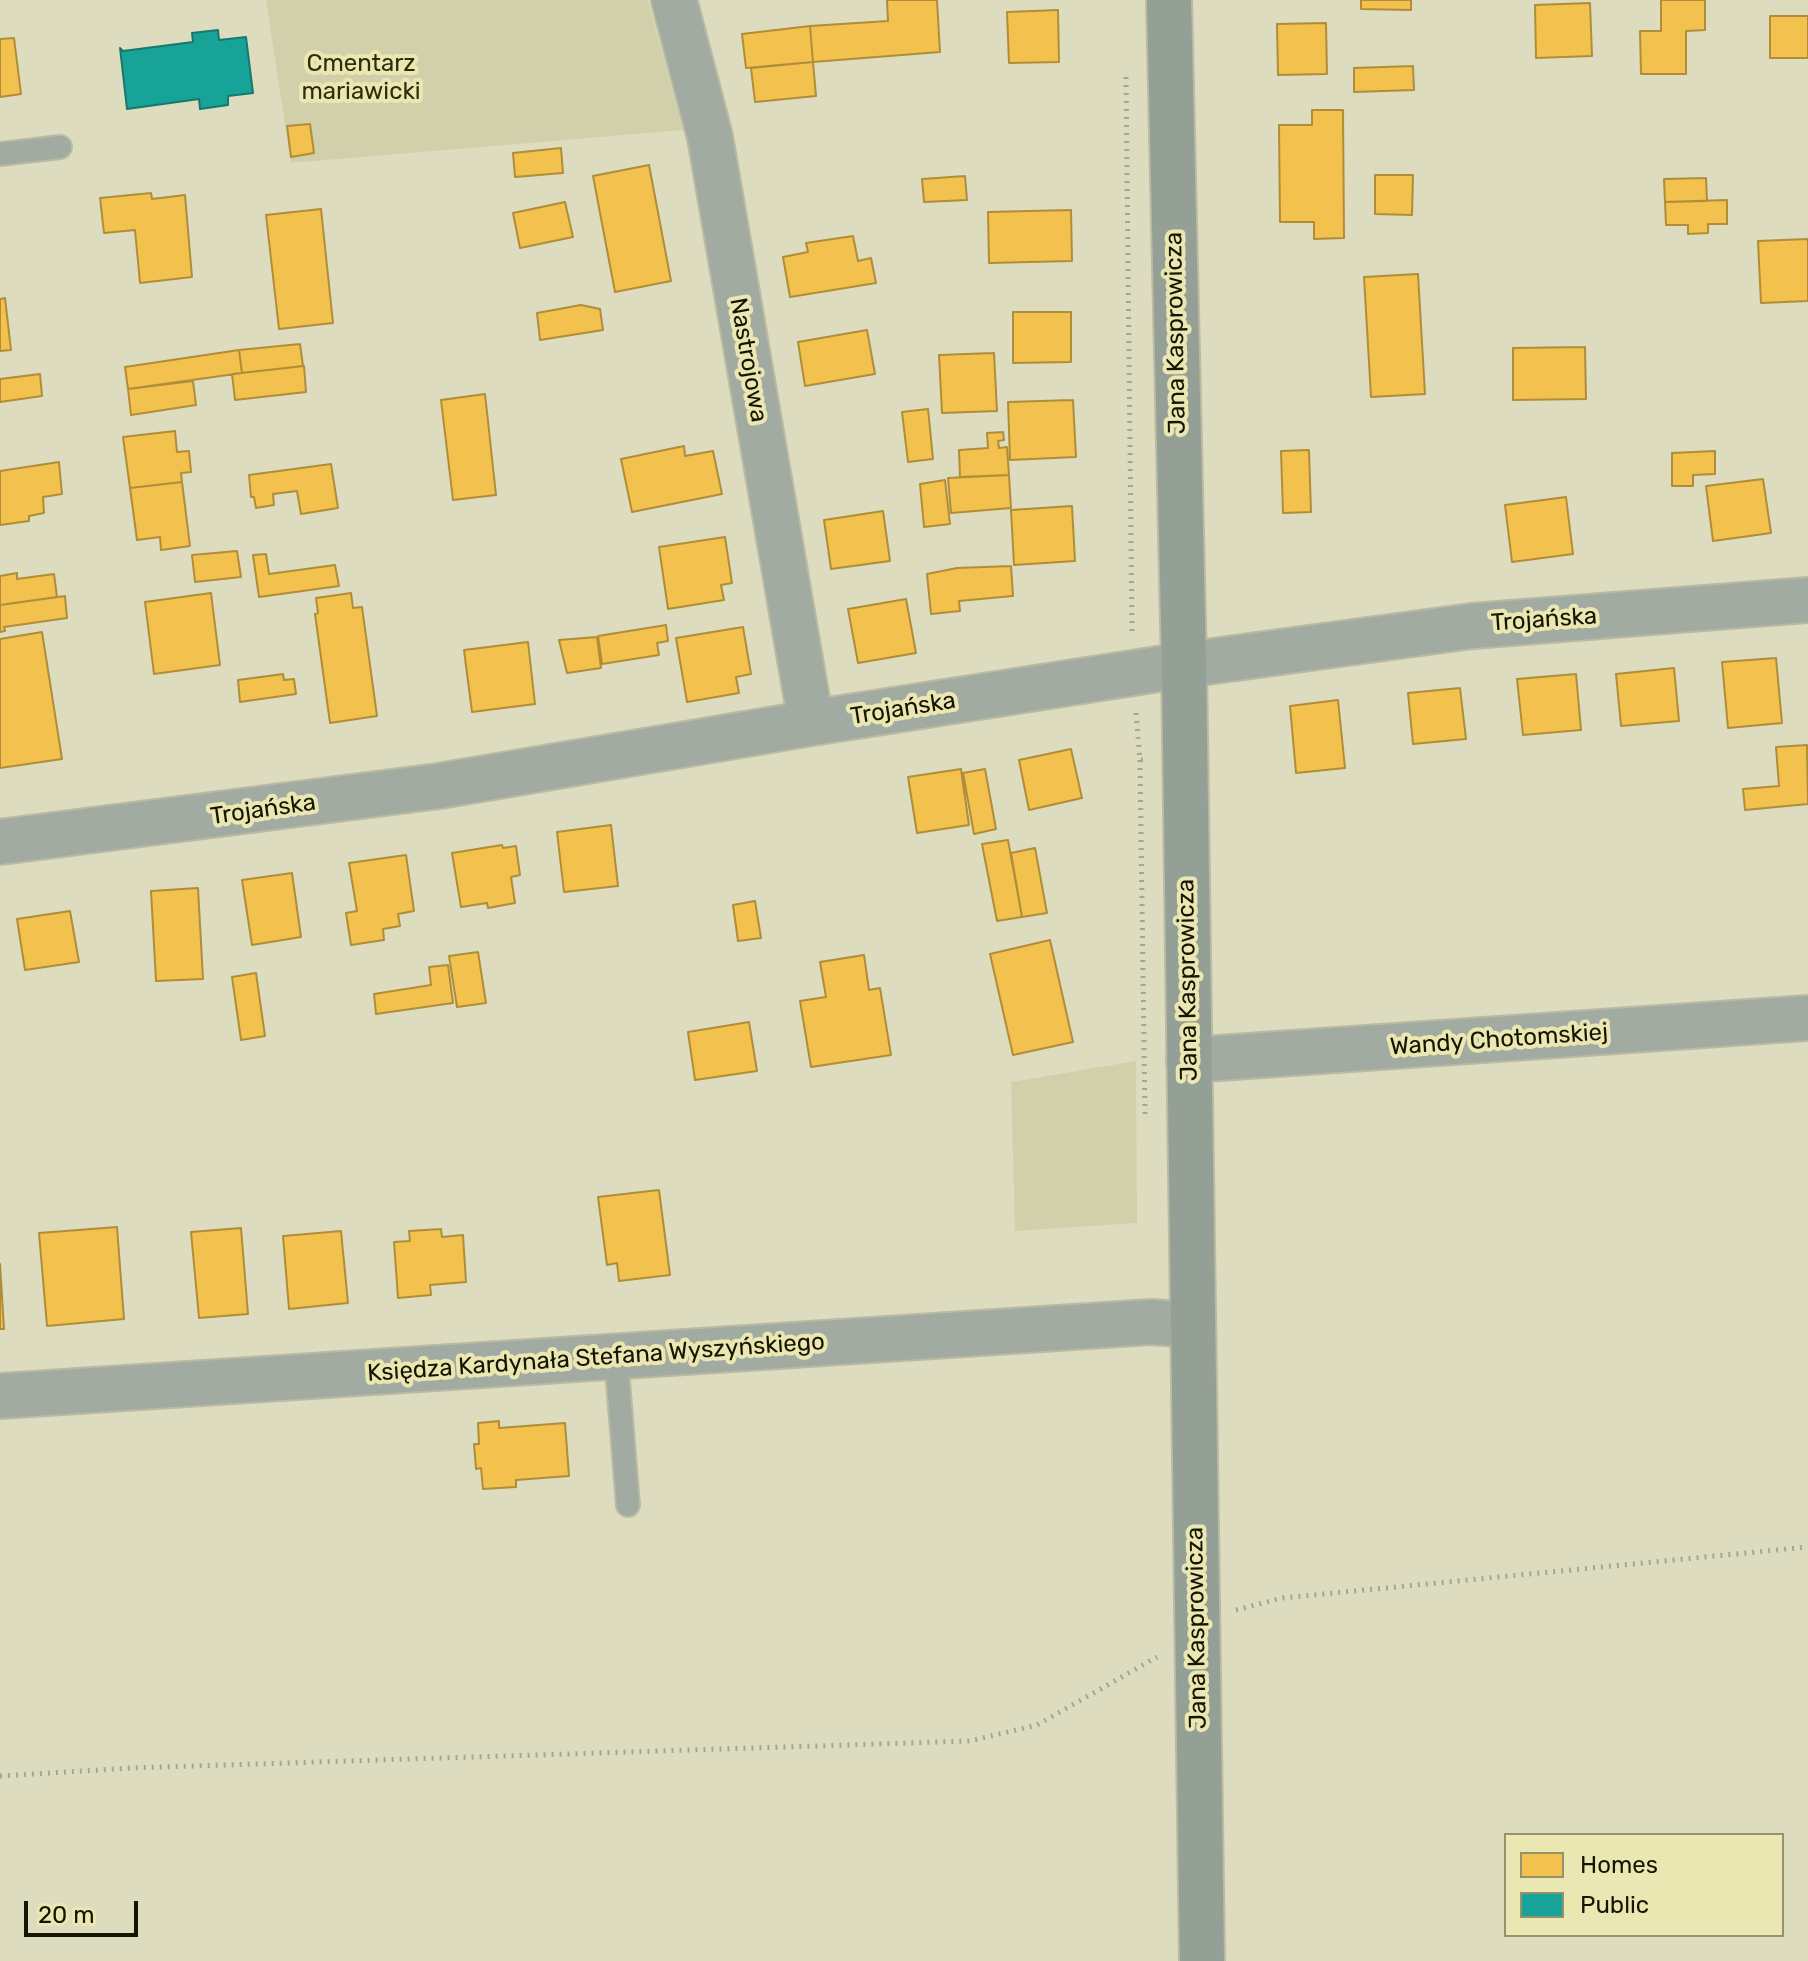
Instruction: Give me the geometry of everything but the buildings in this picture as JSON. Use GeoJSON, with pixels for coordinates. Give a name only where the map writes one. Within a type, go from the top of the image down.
{"type":"FeatureCollection","features":[{"type":"Feature","properties":{"kind":"street","name":"Nastrojowa"},"geometry":{"type":"LineString","coordinates":[[674,0],[710,137],[811,723]]}},
{"type":"Feature","properties":{"kind":"street","name":"Jana Kasprowicza"},"geometry":{"type":"LineString","coordinates":[[1169,0],[1184,665],[1202,1961]]}},
{"type":"Feature","properties":{"kind":"street","name":"Trojańska"},"geometry":{"type":"LineString","coordinates":[[0,842],[439,786],[811,723],[1184,665],[1472,626],[1808,600]]}},
{"type":"Feature","properties":{"kind":"street","name":"Wandy Chotomskiej"},"geometry":{"type":"LineString","coordinates":[[1189,1060],[1808,1018]]}},
{"type":"Feature","properties":{"kind":"street","name":"Księdza Kardynała Stefana Wyszyńskiego"},"geometry":{"type":"LineString","coordinates":[[0,1396],[1151,1322],[1193,1325]]}},
{"type":"Feature","properties":{"kind":"lane"},"geometry":{"type":"LineString","coordinates":[[0,154],[60,147]]}},
{"type":"Feature","properties":{"kind":"lane"},"geometry":{"type":"LineString","coordinates":[[616,1357],[628,1505]]}},
{"type":"Feature","properties":{"kind":"path"},"geometry":{"type":"LineString","coordinates":[[1231,1612],[1282,1598],[1808,1547]]}},
{"type":"Feature","properties":{"kind":"path"},"geometry":{"type":"LineString","coordinates":[[0,1776],[131,1768],[970,1741],[1037,1725],[1157,1657]]}},
{"type":"Feature","properties":{"kind":"green space","name":"Cmentarz mariawicki"},"geometry":{"type":"Polygon","coordinates":[[[266,0],[648,0],[683,130],[291,163],[266,0]]]}},
{"type":"Feature","properties":{"kind":"green space"},"geometry":{"type":"Polygon","coordinates":[[[1136,1061],[1137,1223],[1015,1231],[1011,1082],[1136,1061]]]}}]}
